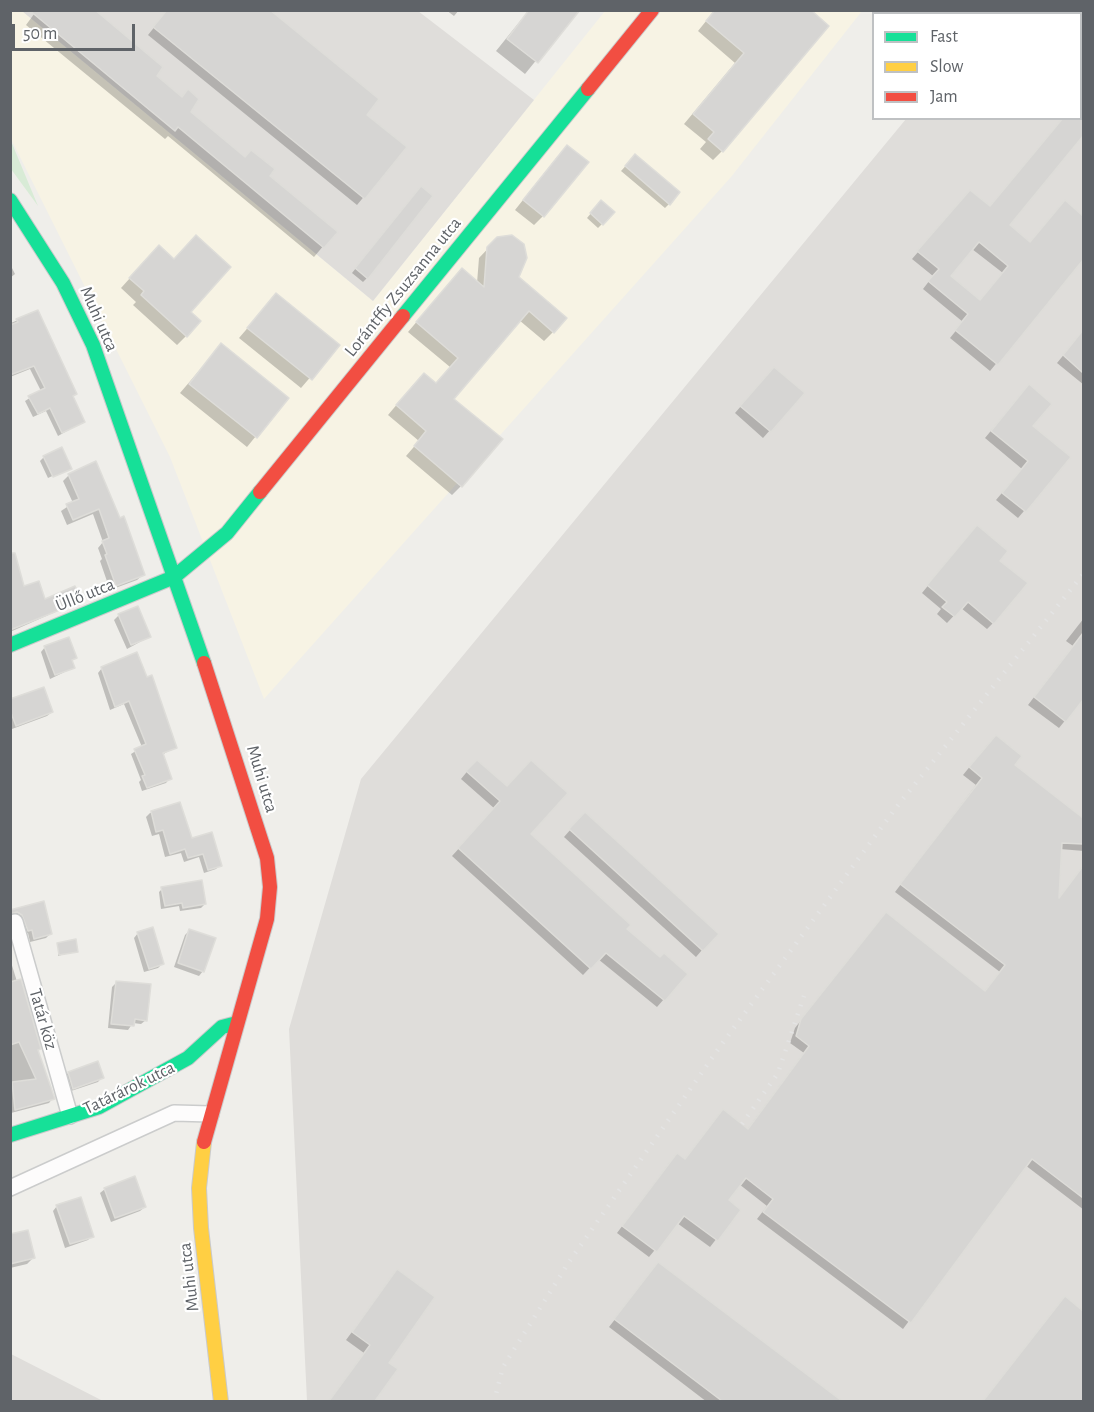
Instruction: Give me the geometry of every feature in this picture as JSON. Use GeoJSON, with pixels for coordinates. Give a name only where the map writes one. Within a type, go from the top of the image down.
{"type":"FeatureCollection","features":[{"type":"Feature","properties":{"kind":"main road","name":"Lorántffy Zsuzsanna utca"},"geometry":{"type":"LineString","coordinates":[[174,577],[227,532],[652,10]]}},
{"type":"Feature","properties":{"kind":"main road","name":"Muhi utca"},"geometry":{"type":"LineString","coordinates":[[10,200],[63,283],[93,345],[238,762],[267,858],[270,887],[267,919],[204,1140],[199,1188],[201,1228],[221,1401]]}},
{"type":"Feature","properties":{"kind":"main road","name":"Üllő utca"},"geometry":{"type":"LineString","coordinates":[[10,645],[174,577]]}},
{"type":"Feature","properties":{"kind":"main road","name":"Tatárárok utca"},"geometry":{"type":"LineString","coordinates":[[10,1135],[99,1107],[188,1058],[214,1032],[237,1023]]}},
{"type":"Feature","properties":{"kind":"street","name":"Tatár köz"},"geometry":{"type":"LineString","coordinates":[[15,922],[70,1116]]}},
{"type":"Feature","properties":{"kind":"street"},"geometry":{"type":"LineString","coordinates":[[10,1188],[174,1113],[211,1114]]}},
{"type":"Feature","properties":{"kind":"shaded area"},"geometry":{"type":"Polygon","coordinates":[[[996,10],[1083,11],[1083,1401],[307,1401],[289,1029],[361,779],[905,120],[1082,120],[1082,12],[994,12],[996,10]]]}},
{"type":"Feature","properties":{"kind":"shaded area"},"geometry":{"type":"Polygon","coordinates":[[[11,11],[22,11],[373,301],[605,11],[862,11],[731,177],[264,699],[170,457],[11,139],[11,11]]]}},
{"type":"Feature","properties":{"kind":"shaded area"},"geometry":{"type":"Polygon","coordinates":[[[22,11],[418,11],[534,100],[373,301],[22,11]]]}},
{"type":"Feature","properties":{"kind":"shaded area"},"geometry":{"type":"Polygon","coordinates":[[[11,1354],[103,1401],[11,1401],[11,1354]]]}},
{"type":"Feature","properties":{"kind":"green space"},"geometry":{"type":"Polygon","coordinates":[[[11,141],[38,206],[11,169],[11,141]]]}},
{"type":"Feature","properties":{"kind":"building"},"geometry":{"type":"Polygon","coordinates":[[[29,10],[95,10],[163,67],[157,76],[182,97],[188,89],[199,99],[191,112],[245,157],[251,150],[275,169],[270,176],[338,232],[324,248],[178,127],[175,131],[29,10]]]}},
{"type":"Feature","properties":{"kind":"building"},"geometry":{"type":"Polygon","coordinates":[[[167,10],[270,10],[379,99],[367,115],[407,147],[365,199],[153,27],[167,10]]]}},
{"type":"Feature","properties":{"kind":"building"},"geometry":{"type":"Polygon","coordinates":[[[529,10],[580,10],[538,63],[507,39],[529,10]]]}},
{"type":"Feature","properties":{"kind":"building"},"geometry":{"type":"Polygon","coordinates":[[[715,10],[811,10],[829,26],[723,152],[708,139],[714,132],[693,114],[744,53],[706,21],[715,10]]]}},
{"type":"Feature","properties":{"kind":"building"},"geometry":{"type":"Polygon","coordinates":[[[1083,118],[1083,136],[1010,225],[1030,242],[1065,200],[1083,216],[1083,260],[998,365],[955,330],[968,314],[928,281],[939,269],[917,251],[970,190],[990,206],[1061,120],[1082,120],[1083,118]],[[979,242],[951,276],[980,300],[1008,266],[979,242]]]}},
{"type":"Feature","properties":{"kind":"building"},"geometry":{"type":"Polygon","coordinates":[[[567,145],[589,162],[544,217],[523,200],[567,145]]]}},
{"type":"Feature","properties":{"kind":"building"},"geometry":{"type":"Polygon","coordinates":[[[635,154],[680,192],[670,205],[625,166],[635,154]]]}},
{"type":"Feature","properties":{"kind":"building"},"geometry":{"type":"Polygon","coordinates":[[[421,186],[433,196],[368,279],[355,268],[421,186]]]}},
{"type":"Feature","properties":{"kind":"building"},"geometry":{"type":"Polygon","coordinates":[[[601,200],[615,212],[603,225],[590,213],[601,200]]]}},
{"type":"Feature","properties":{"kind":"building"},"geometry":{"type":"Polygon","coordinates":[[[196,235],[231,267],[191,312],[201,321],[187,337],[141,295],[144,291],[129,278],[159,245],[174,259],[196,235]]]}},
{"type":"Feature","properties":{"kind":"building"},"geometry":{"type":"Polygon","coordinates":[[[512,235],[524,244],[527,258],[519,277],[567,318],[554,333],[529,311],[454,399],[503,439],[462,487],[414,446],[426,431],[396,405],[424,373],[436,383],[458,358],[416,322],[462,268],[484,287],[487,247],[497,237],[512,235]]]}},
{"type":"Feature","properties":{"kind":"building"},"geometry":{"type":"Polygon","coordinates":[[[276,293],[340,345],[312,380],[247,328],[276,293]]]}},
{"type":"Feature","properties":{"kind":"building"},"geometry":{"type":"Polygon","coordinates":[[[38,310],[77,394],[73,396],[85,422],[62,433],[50,408],[38,414],[28,396],[45,388],[34,366],[10,375],[10,325],[18,322],[16,319],[38,310]]]}},
{"type":"Feature","properties":{"kind":"building"},"geometry":{"type":"Polygon","coordinates":[[[1083,330],[1083,373],[1063,355],[1083,330]]]}},
{"type":"Feature","properties":{"kind":"building"},"geometry":{"type":"Polygon","coordinates":[[[221,343],[289,398],[257,438],[189,384],[221,343]]]}},
{"type":"Feature","properties":{"kind":"building"},"geometry":{"type":"Polygon","coordinates":[[[774,367],[805,393],[771,432],[740,406],[774,367]]]}},
{"type":"Feature","properties":{"kind":"building"},"geometry":{"type":"Polygon","coordinates":[[[1029,384],[1052,404],[1033,426],[1071,457],[1026,512],[1002,493],[1028,461],[991,431],[1029,384]]]}},
{"type":"Feature","properties":{"kind":"building"},"geometry":{"type":"Polygon","coordinates":[[[62,447],[72,469],[53,477],[43,456],[62,447]]]}},
{"type":"Feature","properties":{"kind":"building"},"geometry":{"type":"Polygon","coordinates":[[[96,461],[120,518],[124,516],[145,575],[116,586],[105,555],[107,554],[102,541],[109,538],[99,509],[73,520],[66,504],[79,499],[68,474],[96,461]]]}},
{"type":"Feature","properties":{"kind":"building"},"geometry":{"type":"Polygon","coordinates":[[[977,525],[1008,551],[1000,561],[1028,583],[994,624],[968,602],[955,617],[942,607],[947,602],[927,585],[977,525]]]}},
{"type":"Feature","properties":{"kind":"building"},"geometry":{"type":"Polygon","coordinates":[[[10,553],[15,553],[24,586],[39,581],[45,599],[75,586],[82,601],[10,630],[10,553]]]}},
{"type":"Feature","properties":{"kind":"building"},"geometry":{"type":"Polygon","coordinates":[[[138,606],[151,637],[131,645],[118,614],[138,606]]]}},
{"type":"Feature","properties":{"kind":"building"},"geometry":{"type":"Polygon","coordinates":[[[1083,633],[1083,700],[1066,722],[1034,697],[1083,633]]]}},
{"type":"Feature","properties":{"kind":"building"},"geometry":{"type":"Polygon","coordinates":[[[69,637],[77,658],[72,660],[75,668],[55,675],[44,646],[69,637]]]}},
{"type":"Feature","properties":{"kind":"building"},"geometry":{"type":"Polygon","coordinates":[[[137,652],[147,677],[152,675],[177,748],[163,753],[172,779],[147,788],[142,776],[145,775],[134,749],[146,744],[129,701],[115,707],[101,667],[137,652]]]}},
{"type":"Feature","properties":{"kind":"building"},"geometry":{"type":"Polygon","coordinates":[[[44,687],[53,712],[16,726],[10,710],[10,699],[44,687]]]}},
{"type":"Feature","properties":{"kind":"building"},"geometry":{"type":"Polygon","coordinates":[[[996,735],[1022,756],[1015,765],[1083,818],[1083,844],[1062,843],[1059,898],[1083,866],[1083,1198],[1032,1159],[911,1323],[763,1212],[773,1199],[746,1178],[729,1200],[741,1210],[718,1241],[684,1216],[657,1252],[622,1226],[677,1153],[685,1159],[723,1109],[748,1129],[809,1046],[796,1036],[801,1019],[886,912],[985,991],[1005,965],[900,884],[982,778],[969,767],[996,735]]]}},
{"type":"Feature","properties":{"kind":"building"},"geometry":{"type":"Polygon","coordinates":[[[477,760],[507,786],[531,760],[568,793],[531,834],[631,925],[627,929],[660,957],[664,953],[688,974],[665,1001],[606,953],[591,969],[458,848],[500,801],[466,771],[477,760]]]}},
{"type":"Feature","properties":{"kind":"building"},"geometry":{"type":"Polygon","coordinates":[[[180,802],[192,838],[212,832],[222,866],[208,870],[203,854],[188,858],[185,849],[170,854],[163,830],[156,832],[151,811],[180,802]]]}},
{"type":"Feature","properties":{"kind":"building"},"geometry":{"type":"Polygon","coordinates":[[[585,812],[719,934],[703,951],[569,829],[585,812]]]}},
{"type":"Feature","properties":{"kind":"building"},"geometry":{"type":"Polygon","coordinates":[[[202,880],[206,904],[183,908],[182,903],[165,906],[161,887],[202,880]]]}},
{"type":"Feature","properties":{"kind":"building"},"geometry":{"type":"Polygon","coordinates":[[[44,901],[52,934],[34,939],[32,930],[28,931],[22,915],[17,912],[10,914],[10,910],[44,901]]]}},
{"type":"Feature","properties":{"kind":"building"},"geometry":{"type":"Polygon","coordinates":[[[153,927],[164,964],[149,969],[137,932],[153,927]]]}},
{"type":"Feature","properties":{"kind":"building"},"geometry":{"type":"Polygon","coordinates":[[[189,929],[216,938],[204,972],[178,963],[189,929]]]}},
{"type":"Feature","properties":{"kind":"building"},"geometry":{"type":"Polygon","coordinates":[[[76,939],[78,952],[59,955],[57,943],[76,939]]]}},
{"type":"Feature","properties":{"kind":"building"},"geometry":{"type":"Polygon","coordinates":[[[21,979],[41,1049],[38,1050],[55,1099],[15,1110],[12,1082],[36,1079],[19,1042],[10,1045],[10,982],[21,979]]]}},
{"type":"Feature","properties":{"kind":"building"},"geometry":{"type":"Polygon","coordinates":[[[116,981],[151,984],[147,1021],[135,1019],[134,1026],[111,1024],[116,981]]]}},
{"type":"Feature","properties":{"kind":"building"},"geometry":{"type":"Polygon","coordinates":[[[98,1061],[104,1078],[73,1089],[68,1072],[98,1061]]]}},
{"type":"Feature","properties":{"kind":"building"},"geometry":{"type":"Polygon","coordinates":[[[135,1176],[146,1207],[115,1218],[104,1188],[135,1176]]]}},
{"type":"Feature","properties":{"kind":"building"},"geometry":{"type":"Polygon","coordinates":[[[81,1197],[94,1237],[70,1244],[56,1205],[81,1197]]]}},
{"type":"Feature","properties":{"kind":"building"},"geometry":{"type":"Polygon","coordinates":[[[28,1230],[35,1258],[10,1264],[10,1234],[28,1230]]]}},
{"type":"Feature","properties":{"kind":"building"},"geometry":{"type":"Polygon","coordinates":[[[658,1262],[842,1401],[722,1401],[614,1319],[658,1262]]]}},
{"type":"Feature","properties":{"kind":"building"},"geometry":{"type":"Polygon","coordinates":[[[397,1269],[435,1297],[389,1363],[398,1369],[375,1401],[329,1401],[370,1345],[352,1332],[397,1269]]]}},
{"type":"Feature","properties":{"kind":"building"},"geometry":{"type":"Polygon","coordinates":[[[1065,1296],[1083,1311],[1083,1401],[983,1401],[1065,1296]]]}},
{"type":"Feature","properties":{"kind":"railway"},"geometry":{"type":"LineString","coordinates":[[494,1402],[503,1367],[569,1262],[719,1048],[895,809],[1084,573]]}},
{"type":"Feature","properties":{"kind":"railway"},"geometry":{"type":"LineString","coordinates":[[742,1124],[778,1073],[804,996]]}},
{"type":"Feature","properties":{"kind":"traffic: fast"},"geometry":{"type":"LineString","coordinates":[[403,316],[588,89]]}},
{"type":"Feature","properties":{"kind":"traffic: fast"},"geometry":{"type":"LineString","coordinates":[[10,200],[63,283],[93,345],[204,663]]}},
{"type":"Feature","properties":{"kind":"traffic: fast"},"geometry":{"type":"LineString","coordinates":[[10,645],[174,577],[227,533],[260,492]]}},
{"type":"Feature","properties":{"kind":"traffic: fast"},"geometry":{"type":"LineString","coordinates":[[10,1135],[99,1107],[188,1058],[222,1027],[237,1023]]}},
{"type":"Feature","properties":{"kind":"traffic: slow"},"geometry":{"type":"LineString","coordinates":[[204,1142],[199,1188],[201,1228],[221,1402]]}},
{"type":"Feature","properties":{"kind":"traffic: jam"},"geometry":{"type":"LineString","coordinates":[[588,89],[652,10]]}},
{"type":"Feature","properties":{"kind":"traffic: jam"},"geometry":{"type":"LineString","coordinates":[[260,492],[403,316]]}},
{"type":"Feature","properties":{"kind":"traffic: jam"},"geometry":{"type":"LineString","coordinates":[[204,663],[267,858],[270,887],[267,919],[204,1142]]}}]}
